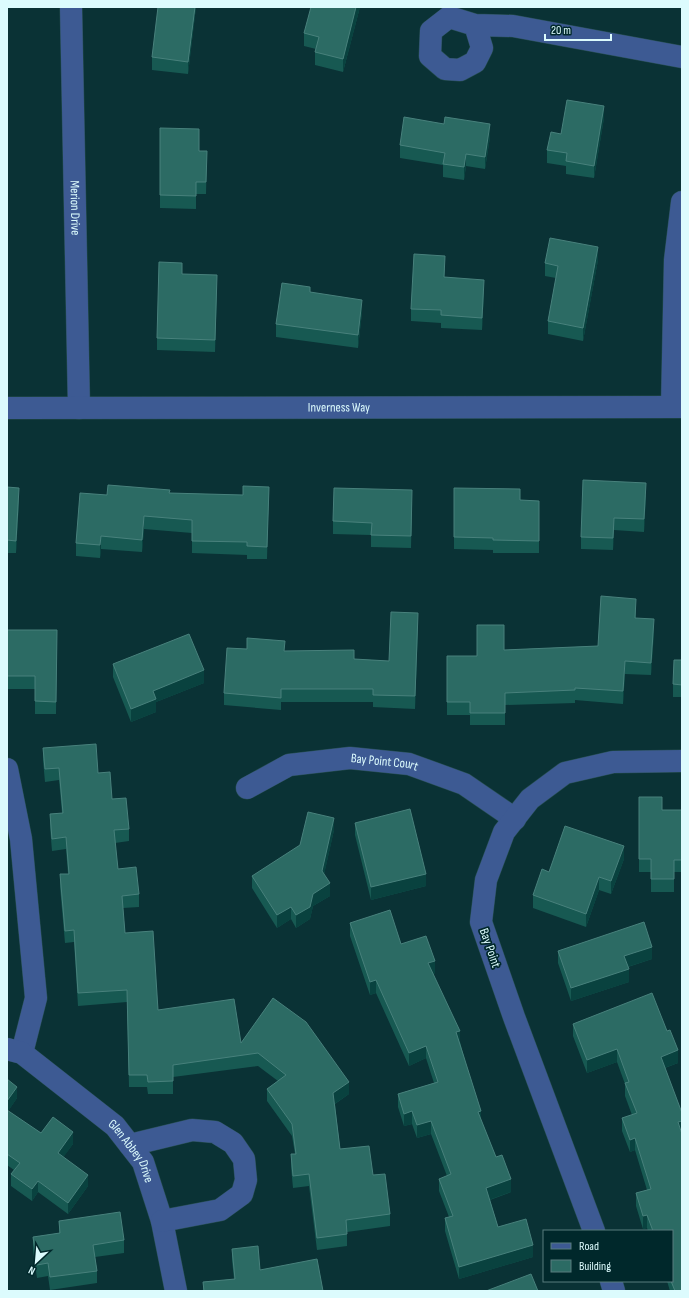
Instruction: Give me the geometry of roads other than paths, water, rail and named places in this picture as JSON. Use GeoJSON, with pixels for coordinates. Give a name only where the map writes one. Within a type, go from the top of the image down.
{"type":"FeatureCollection","features":[{"type":"Feature","properties":{"kind":"street","name":"Merion Drive"},"geometry":{"type":"LineString","coordinates":[[71,7],[79,408]]}},
{"type":"Feature","properties":{"kind":"street"},"geometry":{"type":"LineString","coordinates":[[475,25],[513,26],[682,57]]}},
{"type":"Feature","properties":{"kind":"street"},"geometry":{"type":"LineString","coordinates":[[677,406],[675,260],[682,202]]}},
{"type":"Feature","properties":{"kind":"street","name":"Inverness Way"},"geometry":{"type":"LineString","coordinates":[[7,408],[677,406]]}},
{"type":"Feature","properties":{"kind":"street","name":"Bay Point Court"},"geometry":{"type":"LineString","coordinates":[[248,788],[289,765],[350,758],[409,764],[464,784],[515,819]]}},
{"type":"Feature","properties":{"kind":"street","name":"Bay Point"},"geometry":{"type":"LineString","coordinates":[[594,1230],[517,1024],[481,922],[486,880],[504,832],[530,799],[565,773],[613,762],[682,761]]}},
{"type":"Feature","properties":{"kind":"street","name":"Glen Abbey Drive"},"geometry":{"type":"LineString","coordinates":[[7,769],[21,839],[36,998],[15,1051],[115,1126],[143,1162],[162,1221],[176,1291]]}},
{"type":"Feature","properties":{"kind":"street"},"geometry":{"type":"LineString","coordinates":[[130,1145],[192,1130],[215,1132],[233,1142],[244,1158],[246,1180],[242,1194],[220,1210],[162,1221]]}}]}
